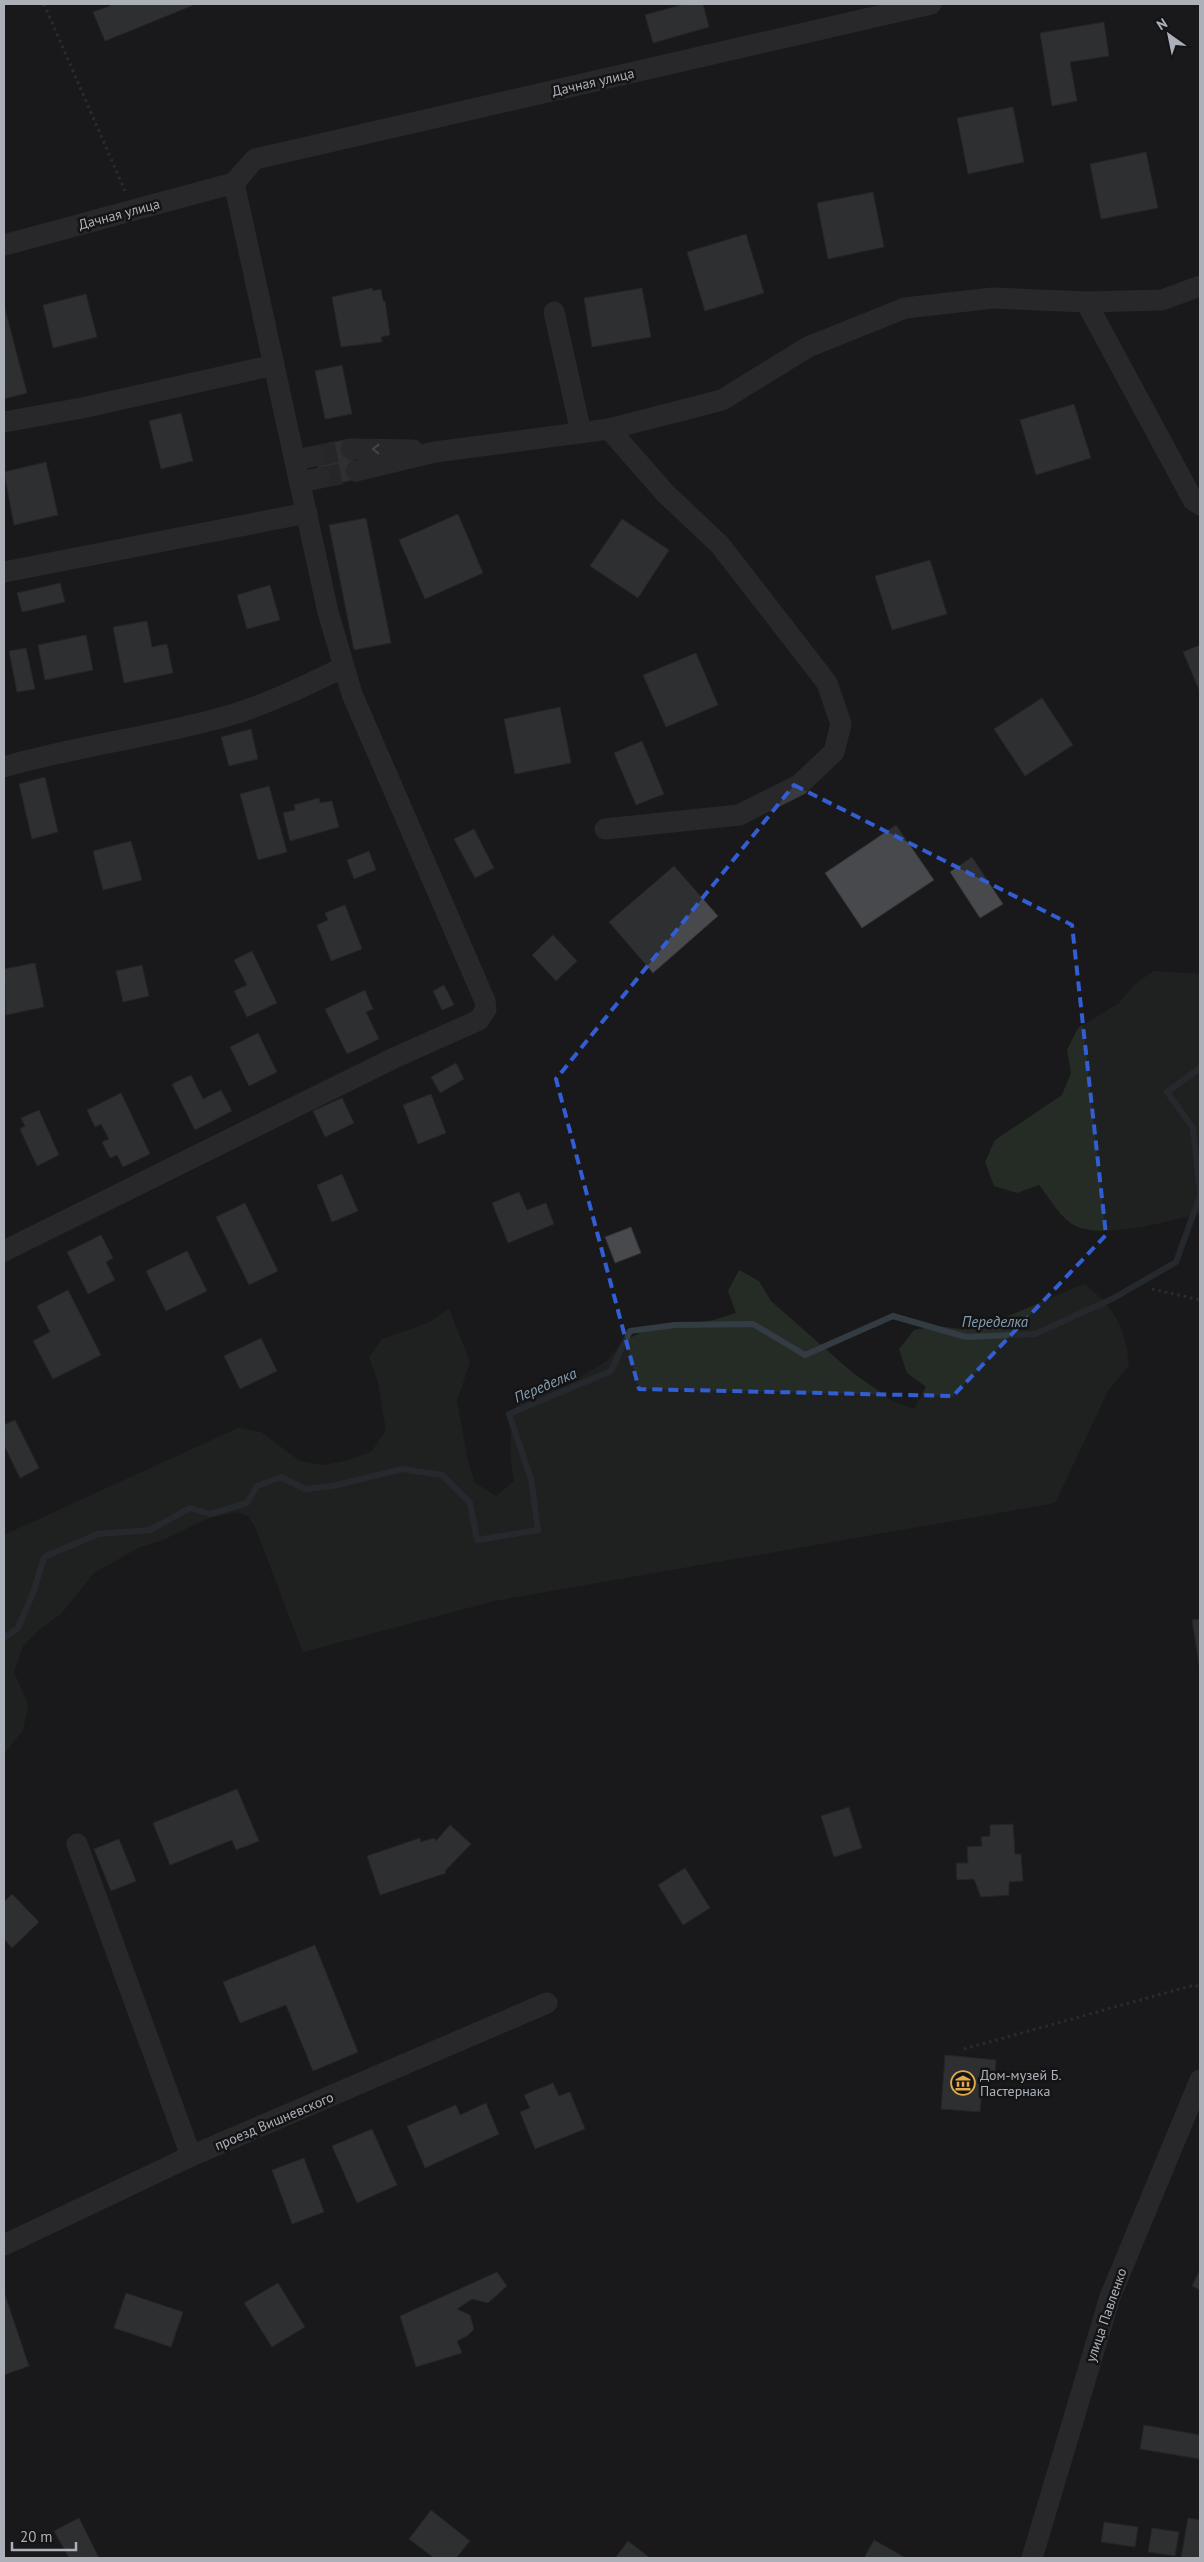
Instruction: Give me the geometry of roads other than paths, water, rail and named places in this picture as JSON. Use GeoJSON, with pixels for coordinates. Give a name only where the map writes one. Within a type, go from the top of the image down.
{"type":"FeatureCollection","features":[{"type":"Feature","properties":{"kind":"street","name":"Дачная улица"},"geometry":{"type":"LineString","coordinates":[[4,245],[234,182],[254,159],[931,4]]}},
{"type":"Feature","properties":{"kind":"street"},"geometry":{"type":"LineString","coordinates":[[4,1251],[394,1058],[479,1020],[484,1015],[485,1001],[352,694],[328,612],[307,513],[310,480],[295,460],[234,182]]}},
{"type":"Feature","properties":{"kind":"street"},"geometry":{"type":"LineString","coordinates":[[356,471],[435,452],[608,429],[722,400],[808,347],[906,308],[992,298],[1086,302],[1162,300],[1200,286]]}},
{"type":"Feature","properties":{"kind":"street"},"geometry":{"type":"LineString","coordinates":[[1086,302],[1193,500],[1200,505]]}},
{"type":"Feature","properties":{"kind":"street"},"geometry":{"type":"LineString","coordinates":[[554,312],[581,432]]}},
{"type":"Feature","properties":{"kind":"street"},"geometry":{"type":"LineString","coordinates":[[4,422],[82,408],[274,364]]}},
{"type":"Feature","properties":{"kind":"street"},"geometry":{"type":"LineString","coordinates":[[605,829],[739,815],[799,785],[834,752],[841,724],[827,683],[720,545],[665,493],[608,429]]}},
{"type":"Feature","properties":{"kind":"street"},"geometry":{"type":"LineString","coordinates":[[351,449],[435,452]]}},
{"type":"Feature","properties":{"kind":"street"},"geometry":{"type":"LineString","coordinates":[[295,460],[316,456]]}},
{"type":"Feature","properties":{"kind":"street"},"geometry":{"type":"LineString","coordinates":[[4,572],[307,513]]}},
{"type":"Feature","properties":{"kind":"street"},"geometry":{"type":"LineString","coordinates":[[4,767],[42,756],[143,737],[232,714],[289,693],[344,667]]}},
{"type":"Feature","properties":{"kind":"street"},"geometry":{"type":"LineString","coordinates":[[77,1844],[191,2156]]}},
{"type":"Feature","properties":{"kind":"street","name":"проезд Вишневского"},"geometry":{"type":"LineString","coordinates":[[4,2244],[191,2156],[546,2003]]}},
{"type":"Feature","properties":{"kind":"street","name":"улица Павленко"},"geometry":{"type":"LineString","coordinates":[[1032,2558],[1110,2297],[1200,2080]]}},
{"type":"Feature","properties":{"kind":"waterway","name":"Переделка"},"geometry":{"type":"LineString","coordinates":[[1200,1068],[1167,1092],[1193,1128],[1200,1192]]}},
{"type":"Feature","properties":{"kind":"waterway","name":"Переделка"},"geometry":{"type":"LineString","coordinates":[[4,1638],[18,1628],[33,1593],[44,1557],[98,1534],[150,1530],[190,1508],[210,1514],[247,1503],[257,1486],[281,1477],[305,1489],[333,1486],[402,1469],[442,1475],[470,1503],[477,1540],[538,1530],[531,1479],[509,1414],[611,1371],[630,1331],[675,1325],[753,1324],[805,1355],[893,1316],[966,1337],[1035,1334],[1114,1298],[1176,1262],[1200,1196]]}},
{"type":"Feature","properties":{"kind":"tunnel"},"geometry":{"type":"LineString","coordinates":[[316,456],[351,449]]}},
{"type":"Feature","properties":{"kind":"tunnel"},"geometry":{"type":"LineString","coordinates":[[320,478],[356,471]]}},
{"type":"Feature","properties":{"kind":"place","name":"Дом-музей Б. Пастернака"},"geometry":{"type":"Point","coordinates":[963,2083]}}]}
